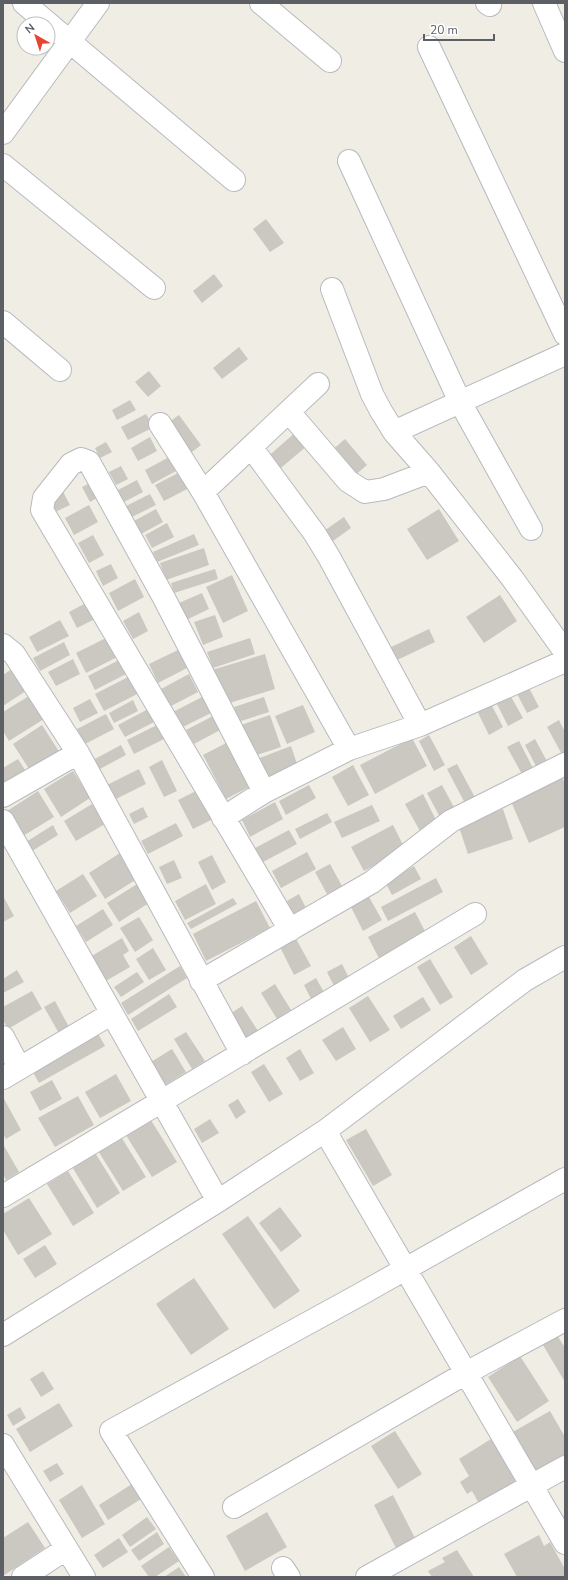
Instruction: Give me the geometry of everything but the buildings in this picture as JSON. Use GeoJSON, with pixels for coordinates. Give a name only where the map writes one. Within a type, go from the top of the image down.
{"type":"FeatureCollection","features":[{"type":"Feature","properties":{"kind":"street"},"geometry":{"type":"LineString","coordinates":[[24,3],[234,180]]}},
{"type":"Feature","properties":{"kind":"street"},"geometry":{"type":"LineString","coordinates":[[3,133],[98,3]]}},
{"type":"Feature","properties":{"kind":"street"},"geometry":{"type":"LineString","coordinates":[[261,3],[330,60]]}},
{"type":"Feature","properties":{"kind":"street"},"geometry":{"type":"LineString","coordinates":[[544,3],[565,51]]}},
{"type":"Feature","properties":{"kind":"street"},"geometry":{"type":"LineString","coordinates":[[429,47],[565,334]]}},
{"type":"Feature","properties":{"kind":"street"},"geometry":{"type":"LineString","coordinates":[[349,161],[460,402],[531,529]]}},
{"type":"Feature","properties":{"kind":"street"},"geometry":{"type":"LineString","coordinates":[[3,166],[154,288]]}},
{"type":"Feature","properties":{"kind":"street"},"geometry":{"type":"LineString","coordinates":[[332,289],[372,394],[394,432],[429,472],[512,578],[565,652]]}},
{"type":"Feature","properties":{"kind":"street"},"geometry":{"type":"LineString","coordinates":[[3,322],[60,370]]}},
{"type":"Feature","properties":{"kind":"street"},"geometry":{"type":"LineString","coordinates":[[394,432],[565,354]]}},
{"type":"Feature","properties":{"kind":"street"},"geometry":{"type":"LineString","coordinates":[[202,492],[318,384]]}},
{"type":"Feature","properties":{"kind":"street"},"geometry":{"type":"LineString","coordinates":[[289,412],[348,481],[365,492],[384,489],[429,472]]}},
{"type":"Feature","properties":{"kind":"street"},"geometry":{"type":"LineString","coordinates":[[160,424],[202,492],[349,749]]}},
{"type":"Feature","properties":{"kind":"street"},"geometry":{"type":"LineString","coordinates":[[251,447],[315,534],[329,557],[420,725]]}},
{"type":"Feature","properties":{"kind":"street"},"geometry":{"type":"LineString","coordinates":[[264,792],[164,598],[89,462],[81,459],[72,464],[44,498],[42,510],[290,930]]}},
{"type":"Feature","properties":{"kind":"street"},"geometry":{"type":"LineString","coordinates":[[3,645],[14,654],[78,753],[242,1054]]}},
{"type":"Feature","properties":{"kind":"street"},"geometry":{"type":"LineString","coordinates":[[223,818],[264,792],[349,749],[420,725],[565,661]]}},
{"type":"Feature","properties":{"kind":"street"},"geometry":{"type":"LineString","coordinates":[[3,796],[78,753]]}},
{"type":"Feature","properties":{"kind":"street"},"geometry":{"type":"LineString","coordinates":[[201,981],[372,882],[451,821],[565,764]]}},
{"type":"Feature","properties":{"kind":"street"},"geometry":{"type":"LineString","coordinates":[[3,820],[111,1014],[218,1201]]}},
{"type":"Feature","properties":{"kind":"street"},"geometry":{"type":"LineString","coordinates":[[3,1196],[160,1100],[242,1054],[475,914]]}},
{"type":"Feature","properties":{"kind":"street"},"geometry":{"type":"LineString","coordinates":[[3,1335],[218,1201],[325,1131],[526,980],[565,957]]}},
{"type":"Feature","properties":{"kind":"street"},"geometry":{"type":"LineString","coordinates":[[3,1037],[11,1072],[111,1014]]}},
{"type":"Feature","properties":{"kind":"street"},"geometry":{"type":"LineString","coordinates":[[325,1131],[565,1543]]}},
{"type":"Feature","properties":{"kind":"street"},"geometry":{"type":"LineString","coordinates":[[203,1577],[111,1431],[565,1179]]}},
{"type":"Feature","properties":{"kind":"street"},"geometry":{"type":"LineString","coordinates":[[234,1507],[466,1373],[565,1320]]}},
{"type":"Feature","properties":{"kind":"street"},"geometry":{"type":"LineString","coordinates":[[3,1445],[9,1470],[66,1549],[84,1577]]}},
{"type":"Feature","properties":{"kind":"street"},"geometry":{"type":"LineString","coordinates":[[368,1577],[565,1467]]}},
{"type":"Feature","properties":{"kind":"street"},"geometry":{"type":"LineString","coordinates":[[23,1577],[66,1549]]}}]}
